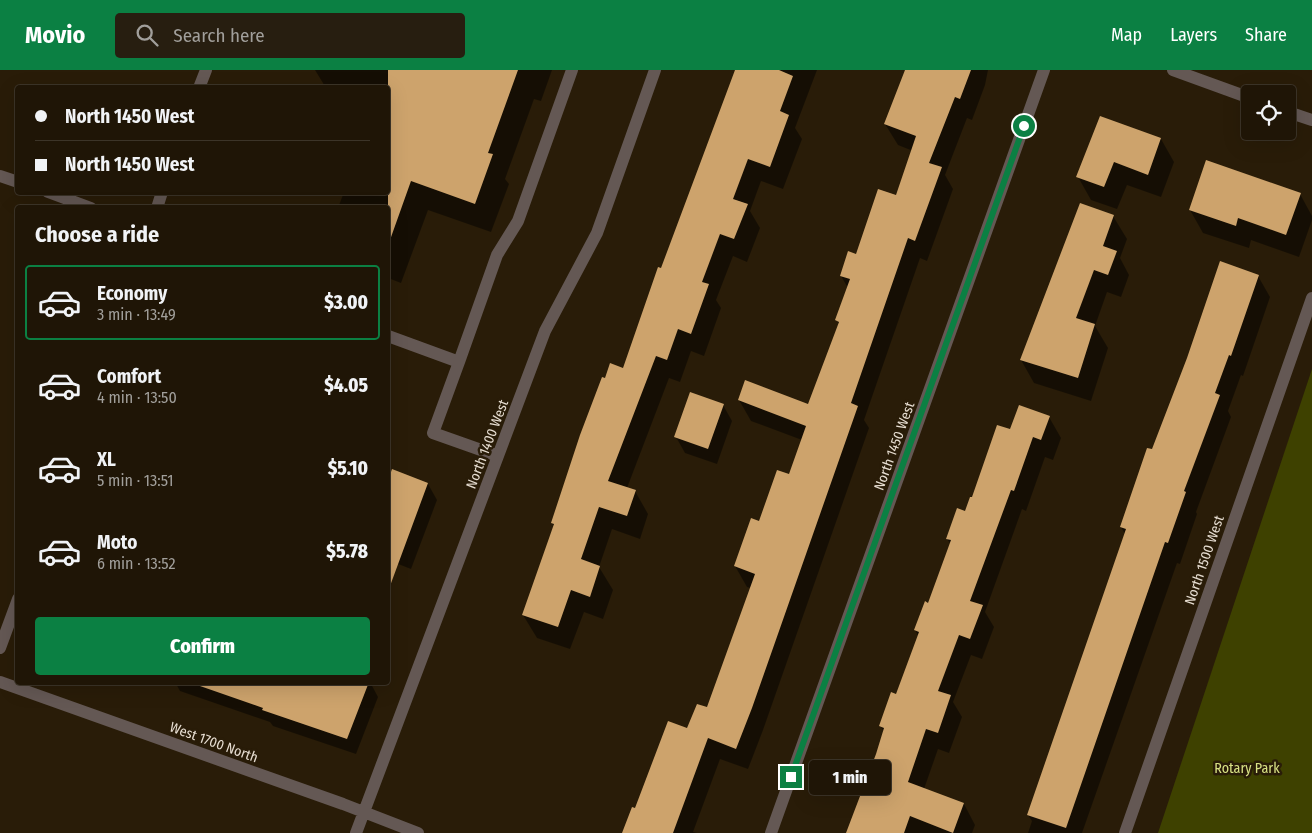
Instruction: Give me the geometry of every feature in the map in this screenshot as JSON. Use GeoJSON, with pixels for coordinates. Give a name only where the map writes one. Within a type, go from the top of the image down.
{"type":"FeatureCollection","features":[{"type":"Feature","properties":{"kind":"street"},"geometry":{"type":"LineString","coordinates":[[200,85],[206,70]]}},
{"type":"Feature","properties":{"kind":"street"},"geometry":{"type":"LineString","coordinates":[[498,456],[433,433],[497,255],[518,221],[572,70]]}},
{"type":"Feature","properties":{"kind":"street","name":"North 1400 West"},"geometry":{"type":"LineString","coordinates":[[356,833],[545,331],[597,233],[656,70]]}},
{"type":"Feature","properties":{"kind":"street","name":"North 1450 West"},"geometry":{"type":"LineString","coordinates":[[771,833],[1044,70]]}},
{"type":"Feature","properties":{"kind":"street"},"geometry":{"type":"LineString","coordinates":[[1173,70],[1241,95]]}},
{"type":"Feature","properties":{"kind":"street"},"geometry":{"type":"LineString","coordinates":[[1296,115],[1312,120]]}},
{"type":"Feature","properties":{"kind":"street"},"geometry":{"type":"LineString","coordinates":[[0,176],[15,181]]}},
{"type":"Feature","properties":{"kind":"street"},"geometry":{"type":"LineString","coordinates":[[56,195],[83,205]]}},
{"type":"Feature","properties":{"kind":"street","name":"North 1500 West"},"geometry":{"type":"LineString","coordinates":[[1125,833],[1312,298]]}},
{"type":"Feature","properties":{"kind":"street"},"geometry":{"type":"LineString","coordinates":[[390,337],[459,362]]}},
{"type":"Feature","properties":{"kind":"street"},"geometry":{"type":"LineString","coordinates":[[0,648],[15,607]]}},
{"type":"Feature","properties":{"kind":"street","name":"West 1700 North"},"geometry":{"type":"LineString","coordinates":[[0,682],[364,811],[418,833]]}},
{"type":"Feature","properties":{"kind":"green space","name":"Rotary Park"},"geometry":{"type":"Polygon","coordinates":[[[1312,369],[1312,833],[1158,833],[1312,369]]]}},
{"type":"Feature","properties":{"kind":"building"},"geometry":{"type":"Polygon","coordinates":[[[388,70],[518,70],[488,153],[493,154],[475,204],[411,181],[390,240],[390,205],[388,205],[388,195],[390,195],[390,85],[388,85],[388,70]]]}},
{"type":"Feature","properties":{"kind":"building"},"geometry":{"type":"Polygon","coordinates":[[[735,70],[779,70],[793,76],[780,111],[789,115],[770,167],[748,159],[733,199],[748,204],[734,239],[720,234],[702,282],[709,284],[691,334],[678,329],[667,360],[656,356],[608,481],[636,490],[627,516],[599,507],[581,559],[600,566],[590,597],[571,590],[558,627],[522,615],[554,524],[551,523],[580,435],[602,377],[605,378],[610,363],[623,368],[658,267],[661,268],[735,70]]]}},
{"type":"Feature","properties":{"kind":"building"},"geometry":{"type":"Polygon","coordinates":[[[905,70],[971,70],[960,99],[955,97],[929,163],[942,167],[915,241],[908,238],[851,403],[858,406],[752,708],[736,749],[708,738],[673,833],[622,833],[632,807],[635,808],[668,721],[687,728],[697,704],[707,707],[755,574],[734,566],[751,518],[759,521],[777,470],[789,474],[806,426],[738,400],[745,380],[808,404],[839,322],[835,320],[850,279],[840,276],[848,251],[856,254],[878,189],[896,195],[916,136],[884,124],[905,70]]]}},
{"type":"Feature","properties":{"kind":"building"},"geometry":{"type":"Polygon","coordinates":[[[1100,116],[1161,138],[1148,175],[1114,162],[1104,187],[1076,177],[1100,116]]]}},
{"type":"Feature","properties":{"kind":"building"},"geometry":{"type":"Polygon","coordinates":[[[1206,160],[1301,193],[1286,235],[1238,218],[1236,226],[1189,210],[1206,160]]]}},
{"type":"Feature","properties":{"kind":"building"},"geometry":{"type":"Polygon","coordinates":[[[1080,203],[1114,215],[1103,246],[1117,251],[1108,275],[1094,270],[1076,318],[1095,324],[1078,378],[1020,360],[1080,203]]]}},
{"type":"Feature","properties":{"kind":"building"},"geometry":{"type":"Polygon","coordinates":[[[1220,261],[1259,275],[1231,356],[1229,355],[1215,393],[1220,395],[1184,491],[1186,492],[1168,543],[1165,542],[1066,828],[1027,815],[1126,529],[1120,527],[1147,448],[1152,449],[1187,358],[1220,261]]]}},
{"type":"Feature","properties":{"kind":"building"},"geometry":{"type":"Polygon","coordinates":[[[690,392],[724,404],[708,449],[674,437],[690,392]]]}},
{"type":"Feature","properties":{"kind":"building"},"geometry":{"type":"Polygon","coordinates":[[[1019,405],[1050,416],[1041,440],[1033,437],[1014,491],[1011,490],[970,601],[983,605],[970,639],[959,635],[938,691],[951,695],[938,733],[926,729],[908,782],[964,803],[953,833],[910,816],[904,833],[846,833],[876,754],[884,728],[879,726],[891,692],[896,694],[919,632],[914,630],[925,601],[928,603],[951,540],[946,539],[957,508],[965,511],[970,497],[972,497],[997,425],[1010,429],[1019,405]]]}},
{"type":"Feature","properties":{"kind":"building"},"geometry":{"type":"Polygon","coordinates":[[[392,469],[428,483],[390,586],[390,475],[392,469]]]}},
{"type":"Feature","properties":{"kind":"building"},"geometry":{"type":"Polygon","coordinates":[[[368,685],[347,739],[262,710],[263,708],[200,686],[368,685]]]}},
{"type":"Feature","properties":{"kind":"route"},"geometry":{"type":"LineString","coordinates":[[791,777],[1024,126]]}}]}
